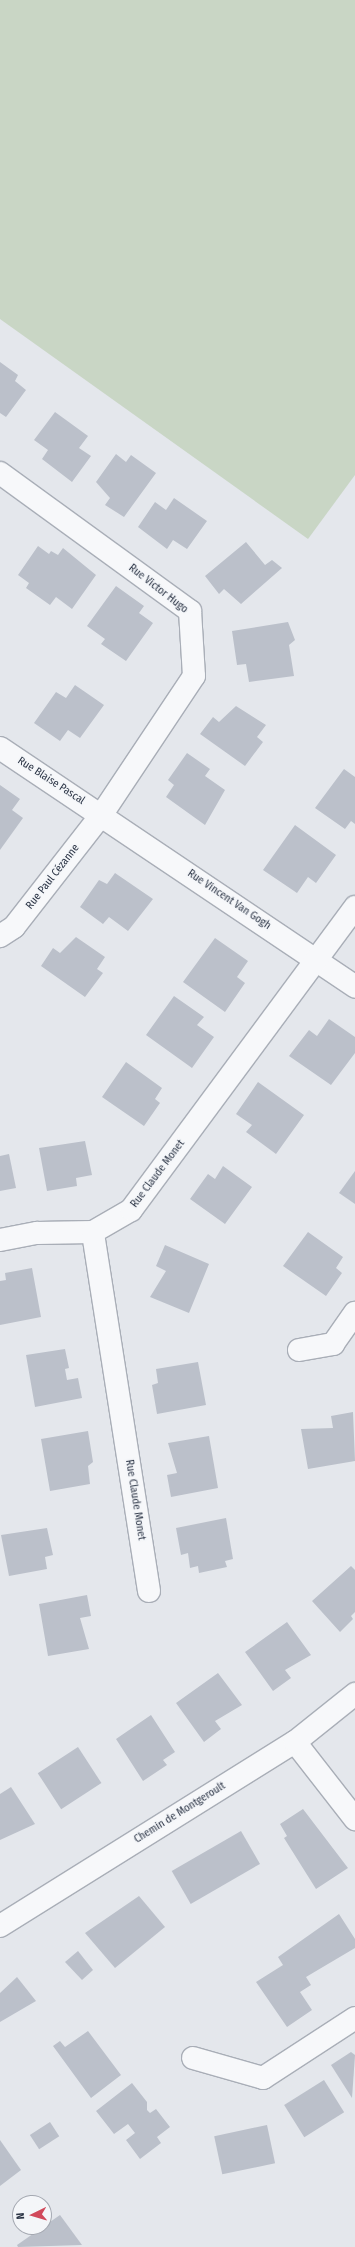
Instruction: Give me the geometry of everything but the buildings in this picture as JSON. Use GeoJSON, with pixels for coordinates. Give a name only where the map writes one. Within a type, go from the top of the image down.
{"type":"FeatureCollection","features":[{"type":"Feature","properties":{"kind":"street","name":"Rue Victor Hugo"},"geometry":{"type":"LineString","coordinates":[[0,472],[190,611],[194,676],[102,814]]}},
{"type":"Feature","properties":{"kind":"street","name":"Rue Blaise Pascal"},"geometry":{"type":"LineString","coordinates":[[0,748],[102,814]]}},
{"type":"Feature","properties":{"kind":"street","name":"Rue Paul Cézanne"},"geometry":{"type":"LineString","coordinates":[[0,936],[14,927],[102,814]]}},
{"type":"Feature","properties":{"kind":"street","name":"Rue Vincent Van Gogh"},"geometry":{"type":"LineString","coordinates":[[102,814],[355,987]]}},
{"type":"Feature","properties":{"kind":"street","name":"Rue Claude Monet"},"geometry":{"type":"LineString","coordinates":[[149,1591],[93,1232],[131,1210],[318,961],[355,907]]}},
{"type":"Feature","properties":{"kind":"street"},"geometry":{"type":"LineString","coordinates":[[0,1240],[37,1233],[93,1232]]}},
{"type":"Feature","properties":{"kind":"street"},"geometry":{"type":"LineString","coordinates":[[300,1350],[333,1344],[355,1313]]}},
{"type":"Feature","properties":{"kind":"street","name":"Chemin de Montgeroult"},"geometry":{"type":"LineString","coordinates":[[0,1926],[295,1742],[355,1694]]}},
{"type":"Feature","properties":{"kind":"street"},"geometry":{"type":"LineString","coordinates":[[295,1742],[355,1819]]}},
{"type":"Feature","properties":{"kind":"street"},"geometry":{"type":"LineString","coordinates":[[193,2058],[263,2078],[355,2018]]}},
{"type":"Feature","properties":{"kind":"green space"},"geometry":{"type":"Polygon","coordinates":[[[0,0],[355,0],[355,475],[308,539],[0,319],[0,0]]]}}]}
